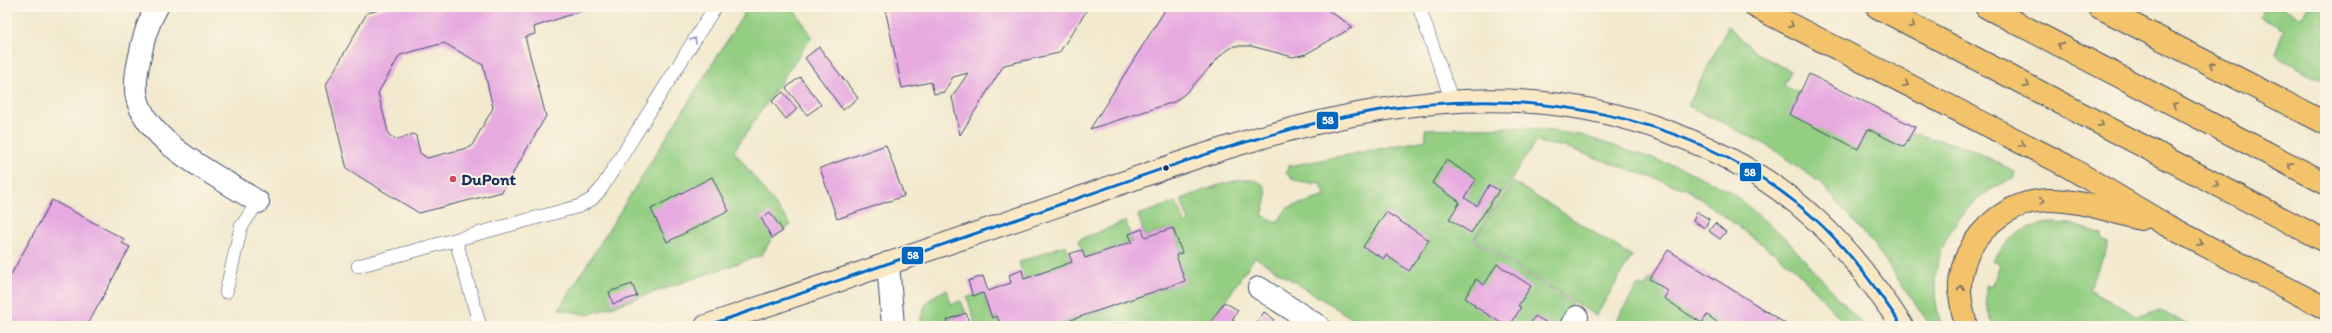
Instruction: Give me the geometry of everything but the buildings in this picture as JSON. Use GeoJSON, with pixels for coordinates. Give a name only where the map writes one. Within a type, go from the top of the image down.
{"type":"FeatureCollection","features":[{"type":"Feature","properties":{"kind":"main road"},"geometry":{"type":"LineString","coordinates":[[1756,7],[2067,166],[2166,226],[2325,308]]}},
{"type":"Feature","properties":{"kind":"main road"},"geometry":{"type":"LineString","coordinates":[[1877,7],[2325,241]]}},
{"type":"Feature","properties":{"kind":"main road"},"geometry":{"type":"LineString","coordinates":[[1986,7],[2325,183]]}},
{"type":"Feature","properties":{"kind":"main road"},"geometry":{"type":"LineString","coordinates":[[2099,7],[2325,123]]}},
{"type":"Feature","properties":{"kind":"main road"},"geometry":{"type":"LineString","coordinates":[[2246,83],[2325,112]]}},
{"type":"Feature","properties":{"kind":"main road"},"geometry":{"type":"LineString","coordinates":[[1966,326],[1960,299],[1960,285],[1969,250],[1990,224],[2011,210],[2034,201],[2065,201],[2166,226]]}},
{"type":"Feature","properties":{"kind":"street"},"geometry":{"type":"LineString","coordinates":[[157,7],[144,36],[136,79],[138,99],[145,115],[154,130],[171,146],[258,202]]}},
{"type":"Feature","properties":{"kind":"street"},"geometry":{"type":"LineString","coordinates":[[706,326],[1241,142],[1341,117],[1452,101],[1530,101],[1589,109],[1650,125],[1732,159],[1775,187],[1818,222],[1867,277],[1902,326]]}},
{"type":"Feature","properties":{"kind":"street"},"geometry":{"type":"LineString","coordinates":[[888,263],[894,326]]}},
{"type":"Feature","properties":{"kind":"street"},"geometry":{"type":"LineString","coordinates":[[1259,288],[1318,326]]}},
{"type":"Feature","properties":{"kind":"lane"},"geometry":{"type":"LineString","coordinates":[[358,266],[580,206],[592,199],[601,189],[715,7]]}},
{"type":"Feature","properties":{"kind":"lane"},"geometry":{"type":"LineString","coordinates":[[1419,7],[1452,101]]}},
{"type":"Feature","properties":{"kind":"lane"},"geometry":{"type":"LineString","coordinates":[[226,292],[241,227],[258,202]]}},
{"type":"Feature","properties":{"kind":"lane"},"geometry":{"type":"LineString","coordinates":[[456,240],[480,326]]}},
{"type":"Feature","properties":{"kind":"green space"},"geometry":{"type":"Polygon","coordinates":[[[748,7],[792,7],[812,36],[734,151],[791,225],[772,238],[762,255],[588,315],[559,309],[748,7]]]}},
{"type":"Feature","properties":{"kind":"green space"},"geometry":{"type":"Polygon","coordinates":[[[2264,7],[2281,7],[2302,18],[2307,7],[2319,7],[2325,18],[2325,82],[2306,73],[2275,54],[2284,30],[2260,17],[2264,7]]]}},
{"type":"Feature","properties":{"kind":"green space"},"geometry":{"type":"Polygon","coordinates":[[[1728,26],[1756,53],[1791,71],[1784,86],[1800,93],[1858,148],[1868,129],[1904,147],[1912,133],[1969,148],[2016,172],[2015,178],[1994,188],[1975,202],[1959,218],[1947,237],[1939,258],[1935,280],[1936,303],[1942,326],[1931,326],[1873,244],[1822,184],[1767,145],[1688,106],[1728,26]]]}},
{"type":"Feature","properties":{"kind":"green space"},"geometry":{"type":"Polygon","coordinates":[[[1520,127],[1581,135],[1684,169],[1731,192],[1784,237],[1864,326],[1847,326],[1792,266],[1688,190],[1565,147],[1535,142],[1473,240],[1572,303],[1558,326],[1552,326],[1535,316],[1529,326],[1364,326],[1255,257],[1211,322],[1217,326],[1053,326],[1185,281],[1176,255],[1182,253],[1173,228],[1145,237],[1138,215],[1176,202],[1185,224],[1189,222],[1181,199],[1224,184],[1240,180],[1253,180],[1263,185],[1266,196],[1262,215],[1277,223],[1287,208],[1326,196],[1320,182],[1302,182],[1289,176],[1286,173],[1289,166],[1426,140],[1425,129],[1520,127]]]}},
{"type":"Feature","properties":{"kind":"green space"},"geometry":{"type":"Polygon","coordinates":[[[1513,182],[1632,256],[1596,316],[1475,239],[1513,182]]]}},
{"type":"Feature","properties":{"kind":"green space"},"geometry":{"type":"Polygon","coordinates":[[[1126,221],[1132,242],[1085,258],[1078,240],[1126,221]]]}},
{"type":"Feature","properties":{"kind":"green space"},"geometry":{"type":"Polygon","coordinates":[[[2050,223],[2070,224],[2102,234],[2102,240],[2109,244],[2088,290],[2138,316],[2161,311],[2192,326],[1993,326],[1986,303],[1986,285],[1992,287],[2000,264],[1993,260],[2005,244],[2023,230],[2050,223]]]}},
{"type":"Feature","properties":{"kind":"green space"},"geometry":{"type":"Polygon","coordinates":[[[1066,245],[1072,262],[1024,279],[1019,262],[1066,245]]]}},
{"type":"Feature","properties":{"kind":"green space"},"geometry":{"type":"Polygon","coordinates":[[[1650,279],[1668,291],[1665,298],[1702,323],[1707,315],[1723,326],[1613,326],[1638,285],[1644,288],[1650,279]]]}},
{"type":"Feature","properties":{"kind":"green space"},"geometry":{"type":"Polygon","coordinates":[[[947,290],[951,304],[961,301],[966,313],[947,320],[949,326],[920,326],[922,313],[930,299],[947,290]]]}},
{"type":"Feature","properties":{"kind":"green space"},"geometry":{"type":"Polygon","coordinates":[[[983,293],[992,318],[997,316],[1001,326],[976,326],[967,297],[983,293]]]}},
{"type":"Feature","properties":{"kind":"transit line","name":"58"},"geometry":{"type":"LineString","coordinates":[[706,326],[1177,164],[1288,130],[1363,113],[1423,105],[1483,102],[1543,105],[1602,114],[1660,129],[1715,152],[1767,182],[1815,219],[1851,256],[1902,326]]}},
{"type":"Feature","properties":{"kind":"place","name":"DuPont"},"geometry":{"type":"Point","coordinates":[453,179]}}]}
